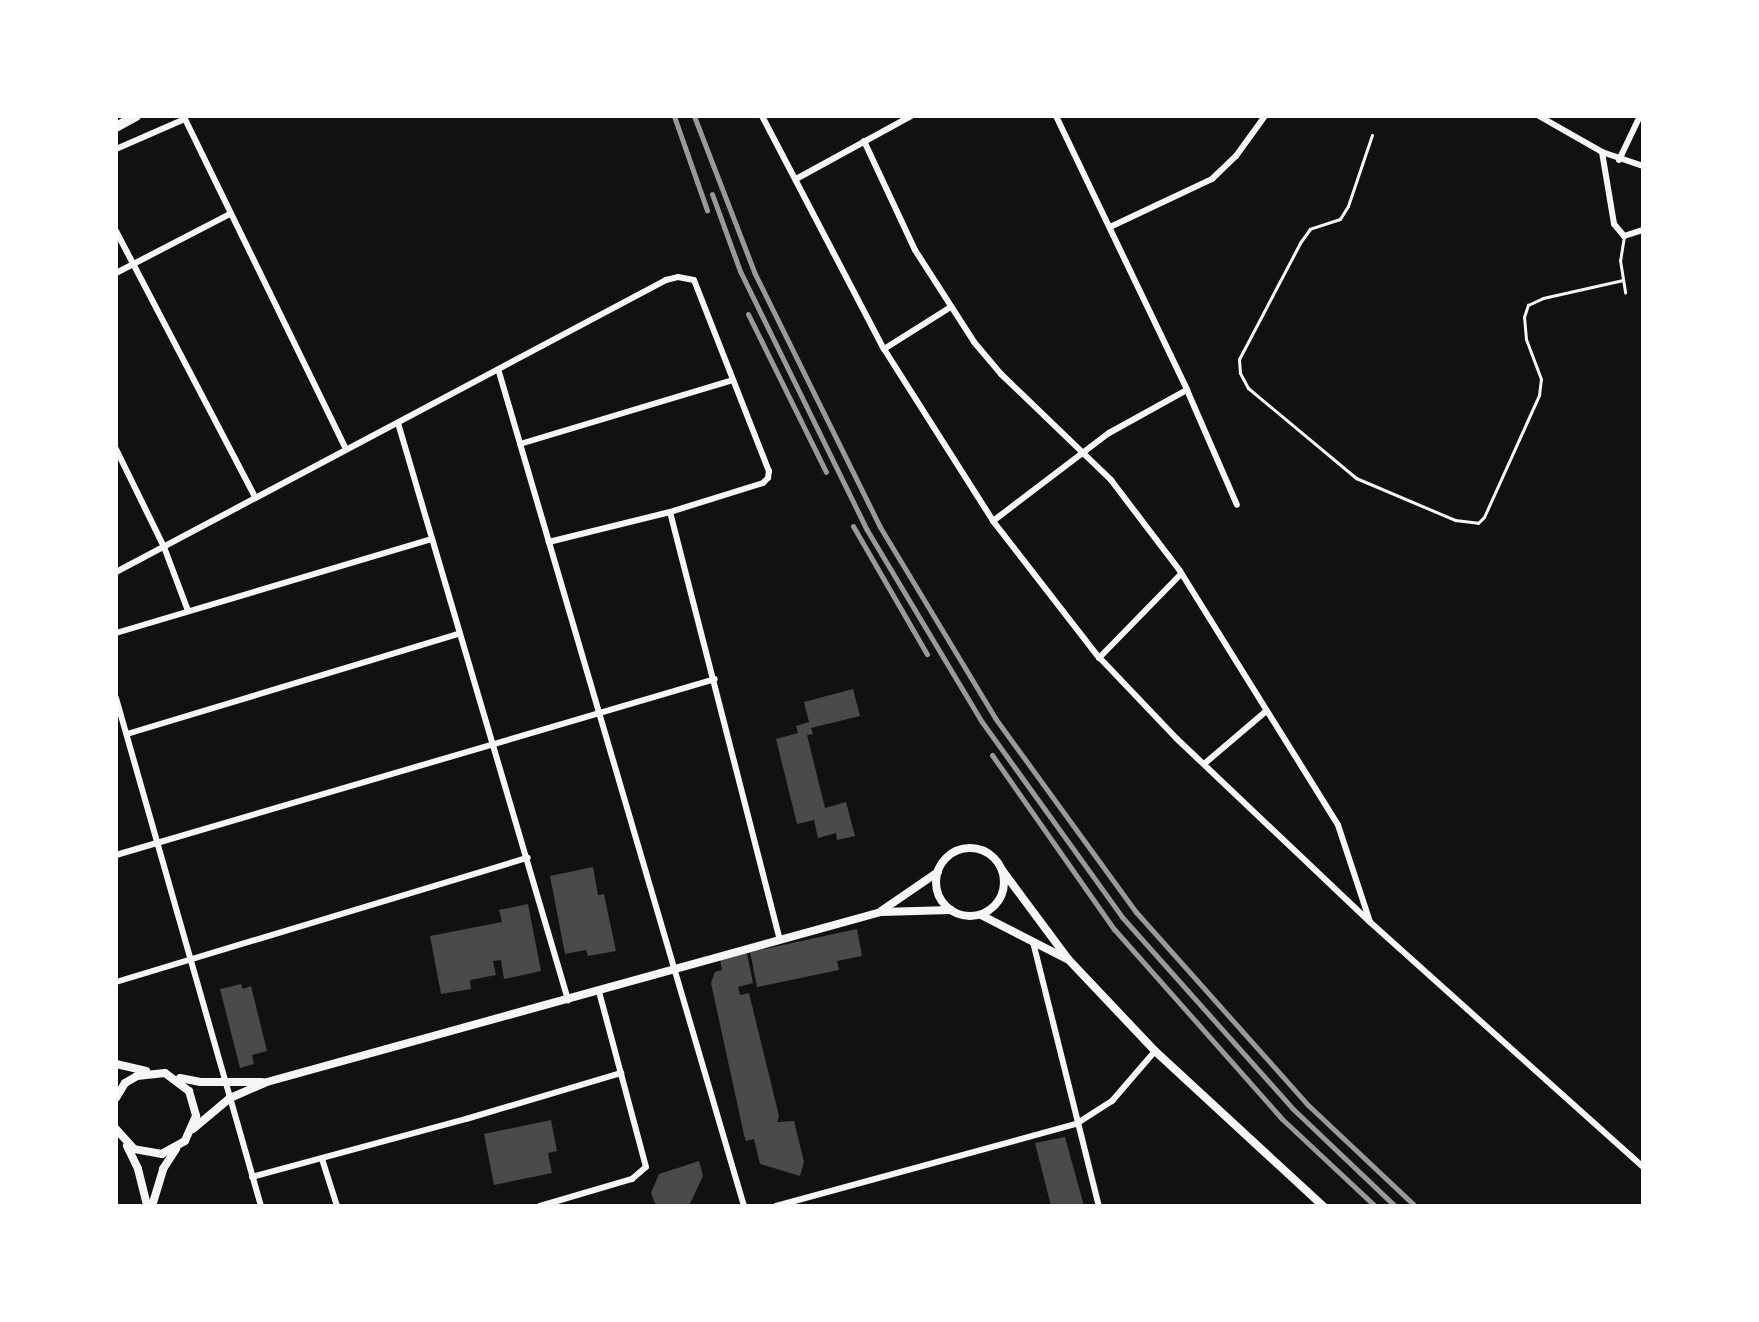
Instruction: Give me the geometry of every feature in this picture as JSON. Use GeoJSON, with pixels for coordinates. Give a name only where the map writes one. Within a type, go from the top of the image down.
{"type":"FeatureCollection","features":[{"type":"Feature","properties":{"kind":"main road"},"geometry":{"type":"LineString","coordinates":[[116,127],[136,116]]}},
{"type":"Feature","properties":{"kind":"street"},"geometry":{"type":"LineString","coordinates":[[796,179],[911,116]]}},
{"type":"Feature","properties":{"kind":"street"},"geometry":{"type":"LineString","coordinates":[[1056,116],[1187,390],[1237,505]]}},
{"type":"Feature","properties":{"kind":"street"},"geometry":{"type":"LineString","coordinates":[[1110,227],[1212,179],[1236,156],[1265,116]]}},
{"type":"Feature","properties":{"kind":"street"},"geometry":{"type":"LineString","coordinates":[[1539,116],[1602,152],[1643,166]]}},
{"type":"Feature","properties":{"kind":"street"},"geometry":{"type":"LineString","coordinates":[[1619,160],[1640,116]]}},
{"type":"Feature","properties":{"kind":"street"},"geometry":{"type":"LineString","coordinates":[[116,149],[187,117],[230,214],[346,449]]}},
{"type":"Feature","properties":{"kind":"street"},"geometry":{"type":"LineString","coordinates":[[763,117],[884,349],[993,521],[1099,658],[1204,764],[1370,922],[1643,1167]]}},
{"type":"Feature","properties":{"kind":"street"},"geometry":{"type":"LineString","coordinates":[[864,141],[915,250],[949,308],[1001,374],[1083,450],[1143,518],[1181,574],[1338,825],[1370,922]]}},
{"type":"Feature","properties":{"kind":"street"},"geometry":{"type":"LineString","coordinates":[[1602,152],[1614,224],[1624,236],[1643,230]]}},
{"type":"Feature","properties":{"kind":"street"},"geometry":{"type":"LineString","coordinates":[[116,273],[230,214]]}},
{"type":"Feature","properties":{"kind":"street"},"geometry":{"type":"LineString","coordinates":[[116,231],[255,497]]}},
{"type":"Feature","properties":{"kind":"street"},"geometry":{"type":"LineString","coordinates":[[116,572],[346,449],[499,372],[666,280],[686,277],[699,287],[769,471],[768,478],[763,483],[670,512],[549,542]]}},
{"type":"Feature","properties":{"kind":"street"},"geometry":{"type":"LineString","coordinates":[[884,349],[949,308]]}},
{"type":"Feature","properties":{"kind":"street"},"geometry":{"type":"LineString","coordinates":[[499,372],[744,1206]]}},
{"type":"Feature","properties":{"kind":"street"},"geometry":{"type":"LineString","coordinates":[[520,444],[733,380]]}},
{"type":"Feature","properties":{"kind":"street"},"geometry":{"type":"LineString","coordinates":[[993,521],[1083,450],[1129,420],[1187,390]]}},
{"type":"Feature","properties":{"kind":"street"},"geometry":{"type":"LineString","coordinates":[[398,423],[568,1000]]}},
{"type":"Feature","properties":{"kind":"street"},"geometry":{"type":"LineString","coordinates":[[116,449],[164,547],[188,611]]}},
{"type":"Feature","properties":{"kind":"street"},"geometry":{"type":"LineString","coordinates":[[670,512],[779,938]]}},
{"type":"Feature","properties":{"kind":"street"},"geometry":{"type":"LineString","coordinates":[[116,633],[431,539]]}},
{"type":"Feature","properties":{"kind":"street"},"geometry":{"type":"LineString","coordinates":[[1099,658],[1181,574]]}},
{"type":"Feature","properties":{"kind":"street"},"geometry":{"type":"LineString","coordinates":[[127,734],[459,634]]}},
{"type":"Feature","properties":{"kind":"street"},"geometry":{"type":"LineString","coordinates":[[116,855],[715,679]]}},
{"type":"Feature","properties":{"kind":"street"},"geometry":{"type":"LineString","coordinates":[[116,698],[194,961],[261,1206]]}},
{"type":"Feature","properties":{"kind":"street"},"geometry":{"type":"LineString","coordinates":[[1204,764],[1265,712]]}},
{"type":"Feature","properties":{"kind":"street"},"geometry":{"type":"LineString","coordinates":[[881,912],[938,872],[949,856],[969,848],[988,853],[1068,959],[1155,1051],[1323,1206]]}},
{"type":"Feature","properties":{"kind":"street"},"geometry":{"type":"LineString","coordinates":[[116,982],[528,858]]}},
{"type":"Feature","properties":{"kind":"street"},"geometry":{"type":"LineString","coordinates":[[981,915],[1000,900],[1004,885],[1002,870]]}},
{"type":"Feature","properties":{"kind":"street"},"geometry":{"type":"LineString","coordinates":[[938,872],[938,893],[951,910],[963,916],[981,915],[1068,959]]}},
{"type":"Feature","properties":{"kind":"street"},"geometry":{"type":"LineString","coordinates":[[149,1206],[163,1169],[193,1129],[230,1098],[267,1082],[881,912],[951,910]]}},
{"type":"Feature","properties":{"kind":"street"},"geometry":{"type":"LineString","coordinates":[[1033,942],[1076,1124],[1099,1206]]}},
{"type":"Feature","properties":{"kind":"street"},"geometry":{"type":"LineString","coordinates":[[540,1206],[643,1173],[646,1161],[599,991]]}},
{"type":"Feature","properties":{"kind":"street"},"geometry":{"type":"LineString","coordinates":[[776,1206],[1076,1124],[1112,1101],[1155,1051]]}},
{"type":"Feature","properties":{"kind":"street"},"geometry":{"type":"LineString","coordinates":[[116,1064],[175,1077],[226,1083],[267,1082]]}},
{"type":"Feature","properties":{"kind":"street"},"geometry":{"type":"LineString","coordinates":[[116,1098],[133,1078],[154,1071]]}},
{"type":"Feature","properties":{"kind":"street"},"geometry":{"type":"LineString","coordinates":[[252,1177],[621,1073]]}},
{"type":"Feature","properties":{"kind":"street"},"geometry":{"type":"LineString","coordinates":[[175,1077],[193,1097],[196,1116],[193,1129]]}},
{"type":"Feature","properties":{"kind":"street"},"geometry":{"type":"LineString","coordinates":[[116,1129],[138,1169],[149,1206]]}},
{"type":"Feature","properties":{"kind":"street"},"geometry":{"type":"LineString","coordinates":[[125,1142],[149,1154],[177,1148]]}},
{"type":"Feature","properties":{"kind":"street"},"geometry":{"type":"LineString","coordinates":[[322,1159],[337,1206]]}},
{"type":"Feature","properties":{"kind":"lane"},"geometry":{"type":"LineString","coordinates":[[1372,135],[1348,206],[1340,219],[1310,229],[1300,243],[1239,359],[1240,373],[1248,388],[1356,478],[1455,520],[1478,523],[1539,395],[1541,379],[1526,339],[1524,317],[1528,305],[1543,298],[1623,280]]}},
{"type":"Feature","properties":{"kind":"lane"},"geometry":{"type":"LineString","coordinates":[[1624,236],[1620,248],[1625,293]]}},
{"type":"Feature","properties":{"kind":"building"},"geometry":{"type":"Polygon","coordinates":[[[853,689],[860,716],[811,728],[813,734],[807,735],[825,808],[846,802],[855,836],[837,840],[836,833],[818,838],[814,820],[797,824],[776,739],[798,733],[796,726],[809,722],[804,702],[853,689]]]}},
{"type":"Feature","properties":{"kind":"building"},"geometry":{"type":"Polygon","coordinates":[[[593,867],[598,895],[604,894],[616,951],[588,956],[586,950],[565,954],[550,876],[593,867]]]}},
{"type":"Feature","properties":{"kind":"building"},"geometry":{"type":"Polygon","coordinates":[[[528,904],[541,971],[504,979],[501,960],[493,961],[496,975],[470,980],[471,989],[441,994],[430,936],[502,922],[499,910],[528,904]]]}},
{"type":"Feature","properties":{"kind":"building"},"geometry":{"type":"Polygon","coordinates":[[[857,929],[862,956],[837,961],[839,970],[757,987],[750,952],[857,929]]]}},
{"type":"Feature","properties":{"kind":"building"},"geometry":{"type":"Polygon","coordinates":[[[747,953],[753,983],[738,987],[740,995],[749,993],[779,1116],[777,1122],[794,1121],[804,1162],[800,1176],[760,1164],[754,1139],[746,1141],[744,1135],[711,983],[715,972],[722,970],[720,959],[747,953]]]}},
{"type":"Feature","properties":{"kind":"building"},"geometry":{"type":"Polygon","coordinates":[[[241,984],[243,989],[251,986],[267,1051],[252,1055],[254,1064],[240,1068],[220,989],[241,984]]]}},
{"type":"Feature","properties":{"kind":"building"},"geometry":{"type":"Polygon","coordinates":[[[551,1120],[557,1151],[548,1153],[552,1173],[494,1185],[484,1134],[551,1120]]]}},
{"type":"Feature","properties":{"kind":"building"},"geometry":{"type":"Polygon","coordinates":[[[1065,1137],[1084,1206],[1051,1206],[1035,1143],[1065,1137]]]}},
{"type":"Feature","properties":{"kind":"building"},"geometry":{"type":"Polygon","coordinates":[[[699,1161],[703,1176],[689,1206],[656,1206],[651,1193],[659,1174],[699,1161]]]}},
{"type":"Feature","properties":{"kind":"railway"},"geometry":{"type":"LineString","coordinates":[[674,116],[707,210]]}},
{"type":"Feature","properties":{"kind":"railway"},"geometry":{"type":"LineString","coordinates":[[694,116],[755,274],[880,527],[995,718],[1136,912],[1308,1105],[1415,1206]]}},
{"type":"Feature","properties":{"kind":"railway"},"geometry":{"type":"LineString","coordinates":[[712,194],[740,271],[867,530],[982,722],[1122,917],[1292,1108],[1395,1206]]}},
{"type":"Feature","properties":{"kind":"railway"},"geometry":{"type":"LineString","coordinates":[[748,314],[826,472]]}},
{"type":"Feature","properties":{"kind":"railway"},"geometry":{"type":"LineString","coordinates":[[853,526],[927,654]]}},
{"type":"Feature","properties":{"kind":"railway"},"geometry":{"type":"LineString","coordinates":[[992,755],[1114,929],[1281,1118],[1375,1206]]}}]}
